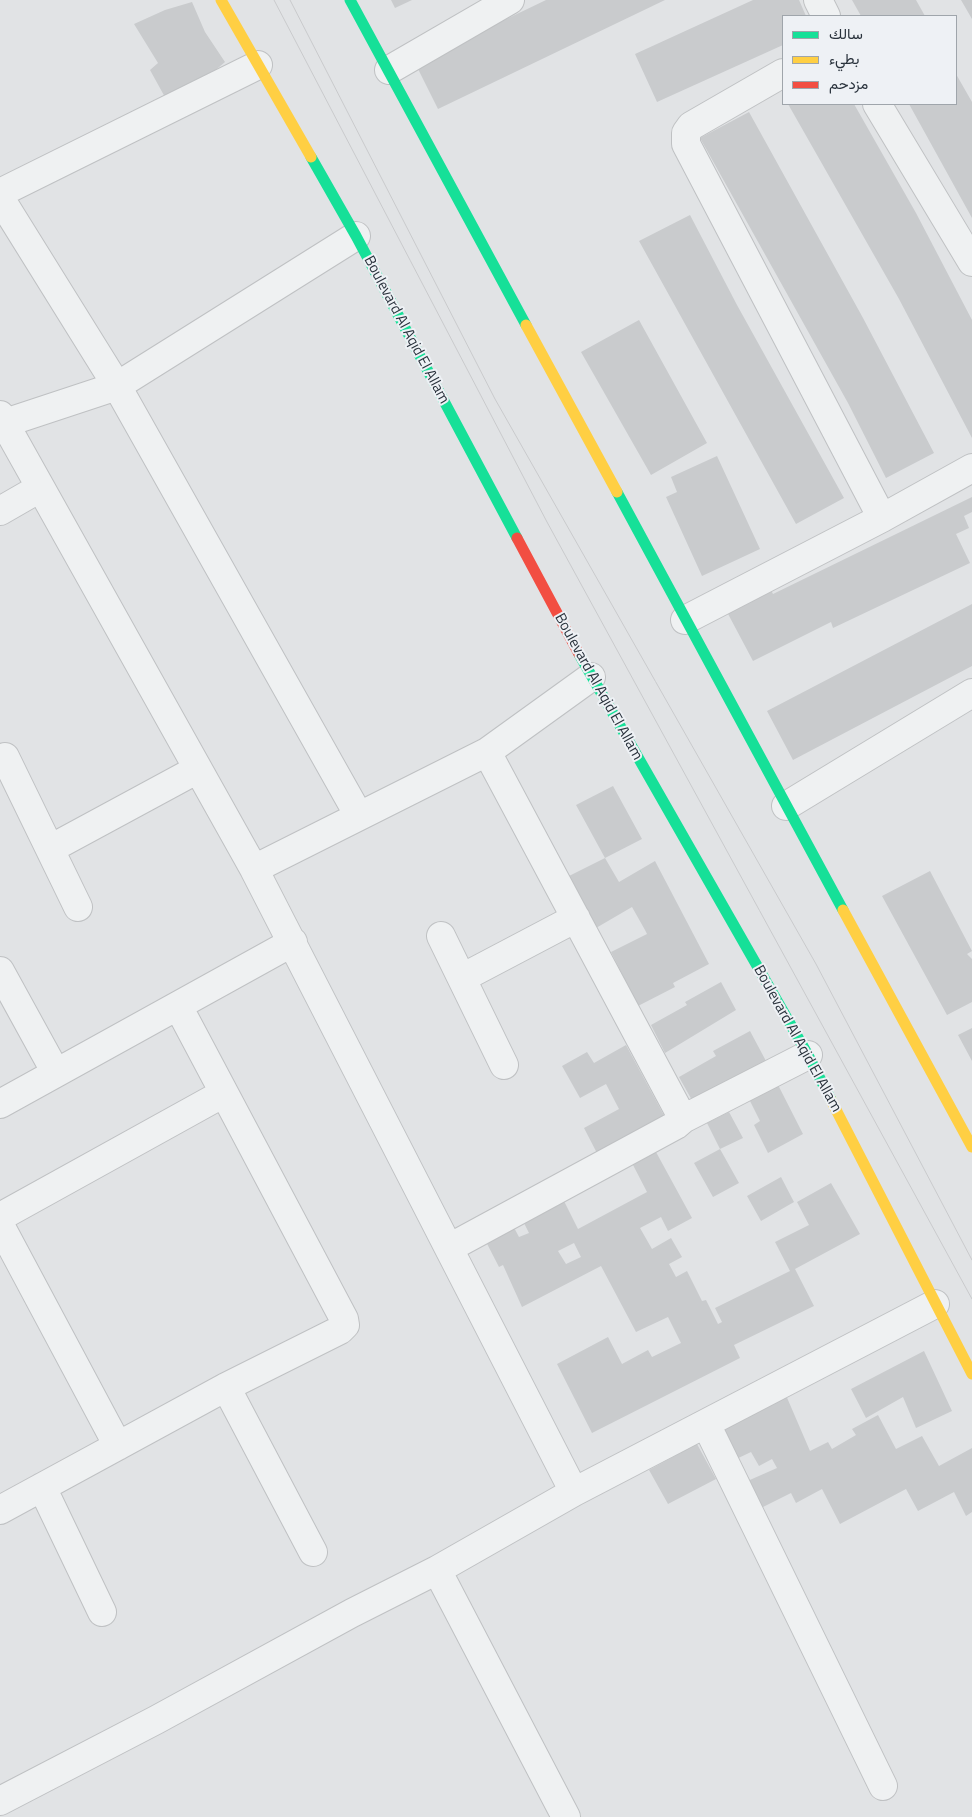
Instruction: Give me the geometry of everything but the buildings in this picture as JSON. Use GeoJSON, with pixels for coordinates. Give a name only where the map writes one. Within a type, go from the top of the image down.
{"type":"FeatureCollection","features":[{"type":"Feature","properties":{"kind":"main road","name":"Boulevard Al Aqid El Allam"},"geometry":{"type":"LineString","coordinates":[[221,0],[356,236],[591,677],[808,1055],[972,1374]]}},
{"type":"Feature","properties":{"kind":"main road"},"geometry":{"type":"LineString","coordinates":[[350,0],[972,1147]]}},
{"type":"Feature","properties":{"kind":"street"},"geometry":{"type":"LineString","coordinates":[[389,70],[510,0]]}},
{"type":"Feature","properties":{"kind":"street"},"geometry":{"type":"LineString","coordinates":[[818,0],[826,15]]}},
{"type":"Feature","properties":{"kind":"street"},"geometry":{"type":"LineString","coordinates":[[0,193],[258,66]]}},
{"type":"Feature","properties":{"kind":"street"},"geometry":{"type":"LineString","coordinates":[[782,74],[691,126],[686,133],[686,144],[882,518]]}},
{"type":"Feature","properties":{"kind":"street"},"geometry":{"type":"LineString","coordinates":[[878,105],[972,262]]}},
{"type":"Feature","properties":{"kind":"street"},"geometry":{"type":"LineString","coordinates":[[0,198],[118,386],[359,816]]}},
{"type":"Feature","properties":{"kind":"street"},"geometry":{"type":"LineString","coordinates":[[356,236],[118,386],[3,419],[293,942],[574,1492]]}},
{"type":"Feature","properties":{"kind":"street"},"geometry":{"type":"LineString","coordinates":[[685,620],[882,518],[972,468]]}},
{"type":"Feature","properties":{"kind":"street"},"geometry":{"type":"LineString","coordinates":[[0,511],[40,488]]}},
{"type":"Feature","properties":{"kind":"street"},"geometry":{"type":"LineString","coordinates":[[254,869],[487,752],[591,677]]}},
{"type":"Feature","properties":{"kind":"street"},"geometry":{"type":"LineString","coordinates":[[786,806],[972,693]]}},
{"type":"Feature","properties":{"kind":"street"},"geometry":{"type":"LineString","coordinates":[[487,752],[683,1120]]}},
{"type":"Feature","properties":{"kind":"street"},"geometry":{"type":"LineString","coordinates":[[5,757],[78,907]]}},
{"type":"Feature","properties":{"kind":"street"},"geometry":{"type":"LineString","coordinates":[[50,849],[198,769]]}},
{"type":"Feature","properties":{"kind":"street"},"geometry":{"type":"LineString","coordinates":[[462,978],[576,918]]}},
{"type":"Feature","properties":{"kind":"street"},"geometry":{"type":"LineString","coordinates":[[441,936],[504,1065]]}},
{"type":"Feature","properties":{"kind":"street"},"geometry":{"type":"LineString","coordinates":[[0,1104],[293,942]]}},
{"type":"Feature","properties":{"kind":"street"},"geometry":{"type":"LineString","coordinates":[[0,971],[56,1073]]}},
{"type":"Feature","properties":{"kind":"street"},"geometry":{"type":"LineString","coordinates":[[0,1510],[226,1387],[340,1330],[345,1325],[345,1321],[178,1006]]}},
{"type":"Feature","properties":{"kind":"street"},"geometry":{"type":"LineString","coordinates":[[449,1248],[683,1120],[808,1055]]}},
{"type":"Feature","properties":{"kind":"street"},"geometry":{"type":"LineString","coordinates":[[0,1217],[224,1093]]}},
{"type":"Feature","properties":{"kind":"street"},"geometry":{"type":"LineString","coordinates":[[0,1225],[118,1446]]}},
{"type":"Feature","properties":{"kind":"street"},"geometry":{"type":"LineString","coordinates":[[0,1801],[156,1720],[352,1613],[437,1570],[574,1492],[935,1304]]}},
{"type":"Feature","properties":{"kind":"street"},"geometry":{"type":"LineString","coordinates":[[226,1387],[313,1552]]}},
{"type":"Feature","properties":{"kind":"street"},"geometry":{"type":"LineString","coordinates":[[706,1424],[883,1786]]}},
{"type":"Feature","properties":{"kind":"street"},"geometry":{"type":"LineString","coordinates":[[42,1487],[102,1612]]}},
{"type":"Feature","properties":{"kind":"street"},"geometry":{"type":"LineString","coordinates":[[437,1570],[566,1817]]}},
{"type":"Feature","properties":{"kind":"tram line"},"geometry":{"type":"LineString","coordinates":[[274,0],[547,522],[972,1299]]}},
{"type":"Feature","properties":{"kind":"tram line"},"geometry":{"type":"LineString","coordinates":[[290,0],[495,399],[816,964],[972,1260]]}},
{"type":"Feature","properties":{"kind":"traffic: fast"},"geometry":{"type":"LineString","coordinates":[[350,0],[526,325]]}},
{"type":"Feature","properties":{"kind":"traffic: fast"},"geometry":{"type":"LineString","coordinates":[[311,157],[356,236],[517,538]]}},
{"type":"Feature","properties":{"kind":"traffic: fast"},"geometry":{"type":"LineString","coordinates":[[617,492],[843,910]]}},
{"type":"Feature","properties":{"kind":"traffic: fast"},"geometry":{"type":"LineString","coordinates":[[579,654],[808,1055],[831,1100]]}},
{"type":"Feature","properties":{"kind":"traffic: slow"},"geometry":{"type":"LineString","coordinates":[[221,0],[311,157]]}},
{"type":"Feature","properties":{"kind":"traffic: slow"},"geometry":{"type":"LineString","coordinates":[[526,325],[617,492]]}},
{"type":"Feature","properties":{"kind":"traffic: slow"},"geometry":{"type":"LineString","coordinates":[[843,910],[972,1147]]}},
{"type":"Feature","properties":{"kind":"traffic: slow"},"geometry":{"type":"LineString","coordinates":[[831,1100],[972,1374]]}},
{"type":"Feature","properties":{"kind":"traffic: jam"},"geometry":{"type":"LineString","coordinates":[[517,538],[579,654]]}}]}
